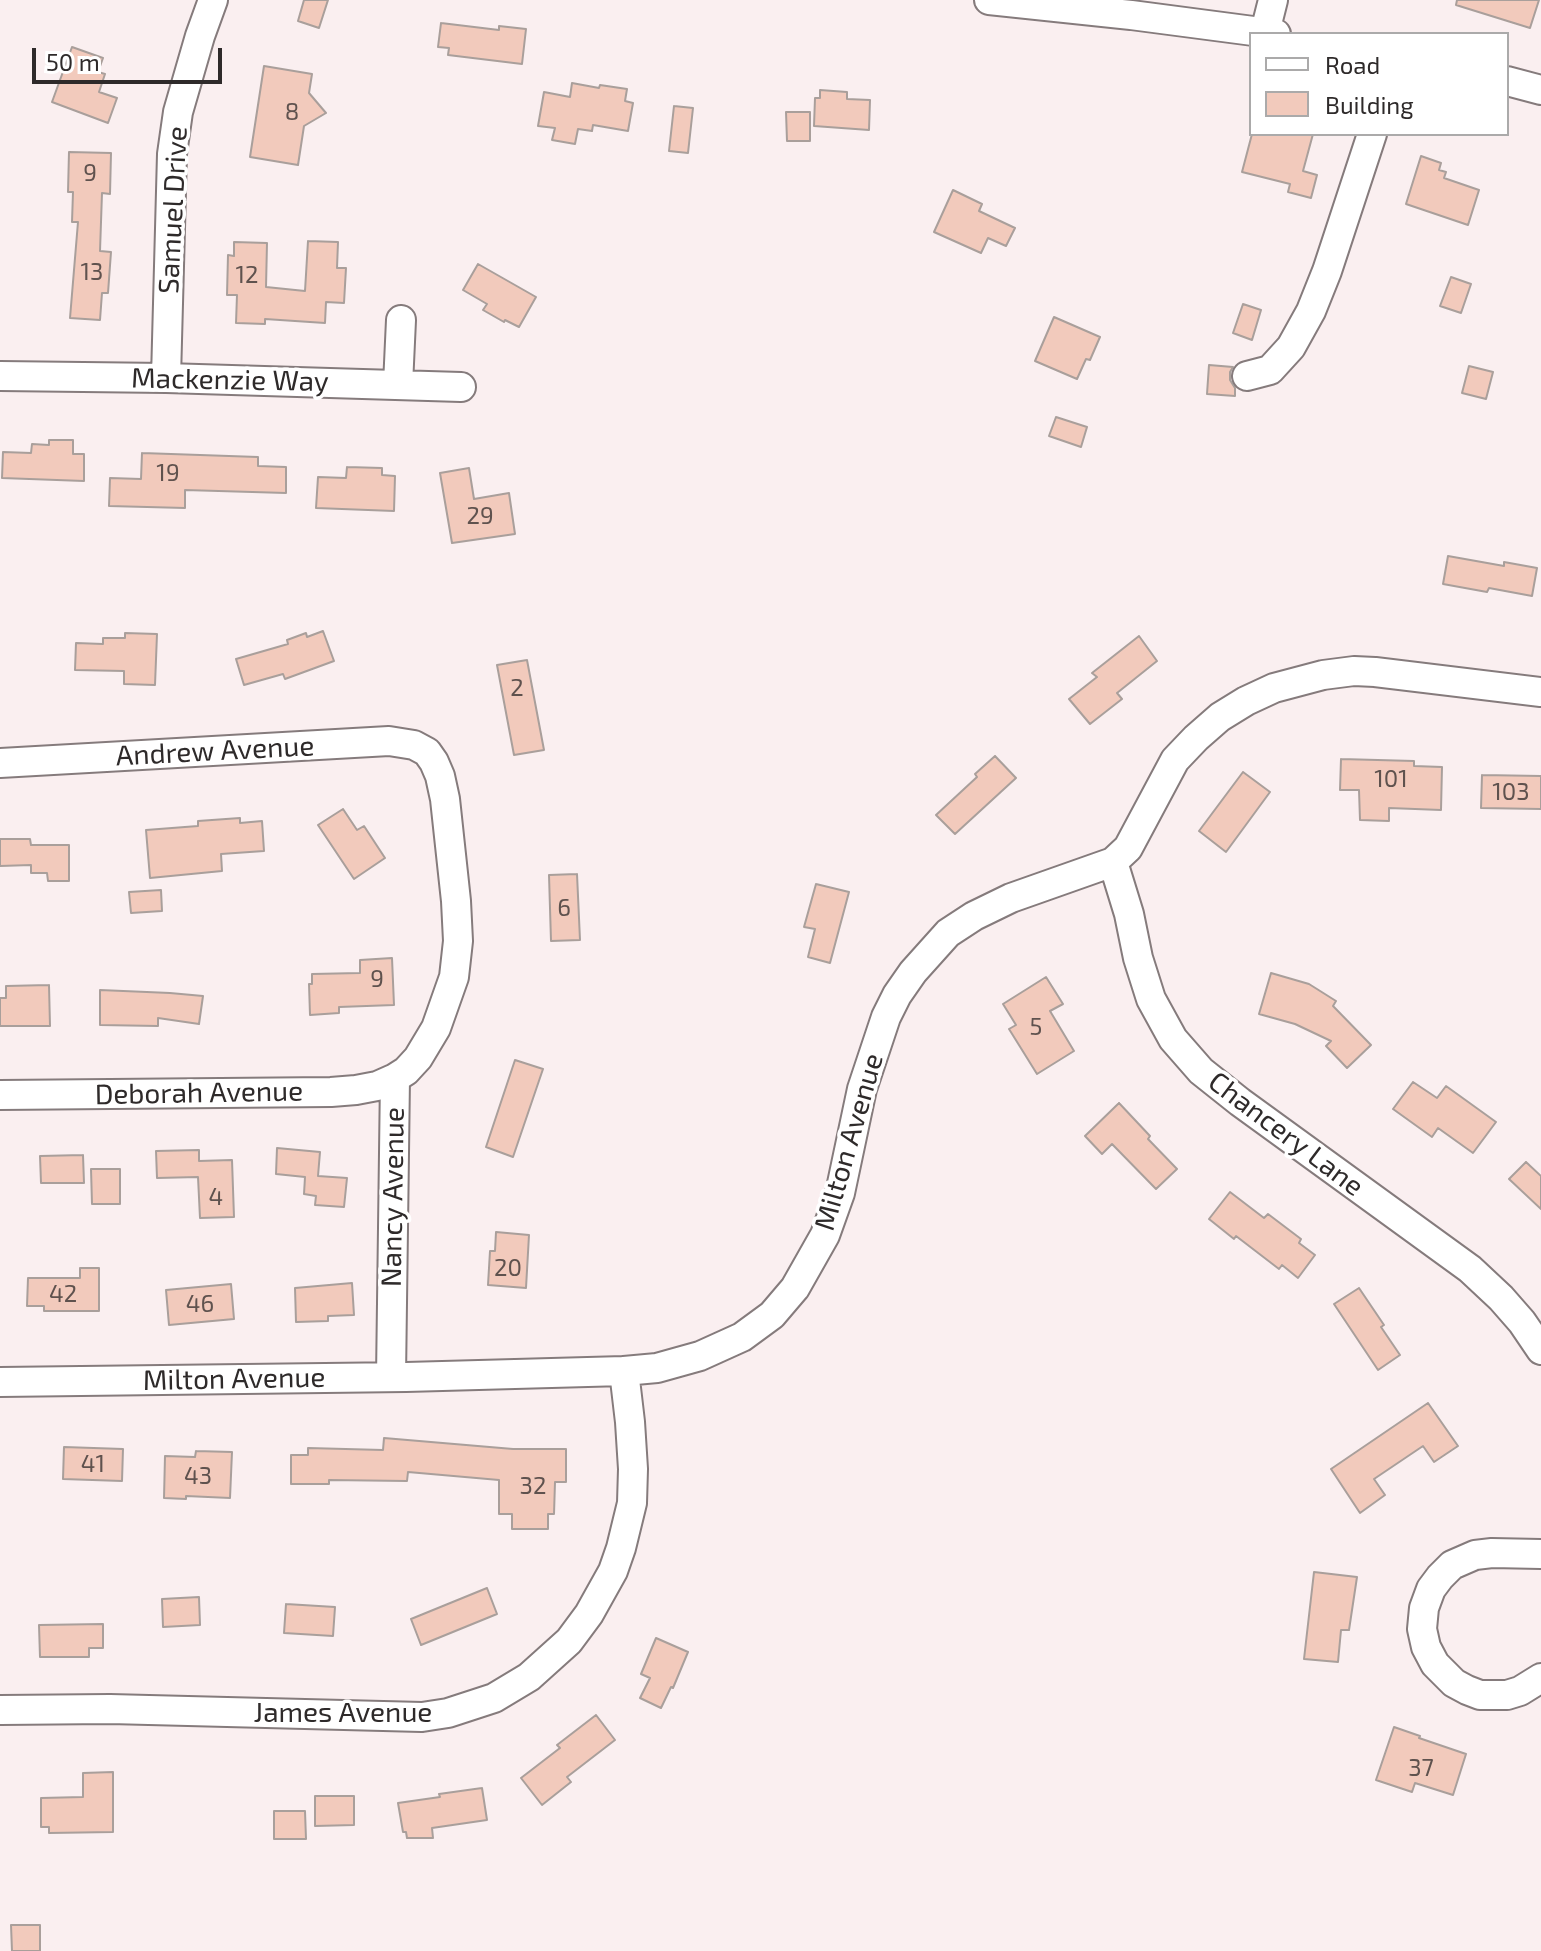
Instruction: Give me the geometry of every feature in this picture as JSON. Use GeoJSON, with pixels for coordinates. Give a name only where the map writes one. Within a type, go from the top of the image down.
{"type":"FeatureCollection","features":[{"type":"Feature","properties":{"kind":"street","name":"Samuel Drive"},"geometry":{"type":"LineString","coordinates":[[166,378],[172,154],[178,112],[213,0]]}},
{"type":"Feature","properties":{"kind":"street"},"geometry":{"type":"LineString","coordinates":[[989,0],[1263,32]]}},
{"type":"Feature","properties":{"kind":"street"},"geometry":{"type":"LineString","coordinates":[[1271,32],[1273,0]]}},
{"type":"Feature","properties":{"kind":"street"},"geometry":{"type":"LineString","coordinates":[[1509,82],[1541,90]]}},
{"type":"Feature","properties":{"kind":"street"},"geometry":{"type":"LineString","coordinates":[[1247,376],[1270,370],[1291,347],[1311,311],[1371,136]]}},
{"type":"Feature","properties":{"kind":"street"},"geometry":{"type":"LineString","coordinates":[[398,385],[401,320]]}},
{"type":"Feature","properties":{"kind":"street","name":"Mackenzie Way"},"geometry":{"type":"LineString","coordinates":[[0,376],[461,387]]}},
{"type":"Feature","properties":{"kind":"street"},"geometry":{"type":"LineString","coordinates":[[1113,862],[1128,848],[1175,760],[1220,717],[1274,688],[1323,675],[1354,671],[1541,692]]}},
{"type":"Feature","properties":{"kind":"street","name":"Andrew Avenue"},"geometry":{"type":"LineString","coordinates":[[0,763],[389,741],[414,745],[427,752]]}},
{"type":"Feature","properties":{"kind":"street","name":"Nancy Avenue"},"geometry":{"type":"LineString","coordinates":[[391,1377],[395,1078],[418,1058],[436,1028],[454,977],[458,941],[445,799],[440,776],[427,752]]}},
{"type":"Feature","properties":{"kind":"street","name":"Chancery Lane"},"geometry":{"type":"LineString","coordinates":[[1113,862],[1151,999],[1173,1039],[1201,1071],[1470,1269],[1501,1298],[1541,1350]]}},
{"type":"Feature","properties":{"kind":"street","name":"Milton Avenue"},"geometry":{"type":"LineString","coordinates":[[0,1382],[624,1371],[657,1368],[700,1356],[742,1337],[772,1315],[795,1288],[825,1235],[840,1193],[862,1089],[886,1017],[897,995],[927,955],[948,933],[974,916],[1011,898],[1113,862]]}},
{"type":"Feature","properties":{"kind":"street","name":"Deborah Avenue"},"geometry":{"type":"LineString","coordinates":[[0,1095],[331,1092],[366,1088],[395,1078]]}},
{"type":"Feature","properties":{"kind":"street","name":"James Avenue"},"geometry":{"type":"LineString","coordinates":[[0,1710],[110,1709],[422,1717],[448,1713],[494,1698],[529,1677],[569,1641],[589,1614],[613,1571],[632,1503],[632,1453],[624,1371]]}},
{"type":"Feature","properties":{"kind":"street"},"geometry":{"type":"LineString","coordinates":[[1541,1554],[1475,1555],[1452,1565],[1431,1589],[1424,1608],[1422,1629],[1426,1647],[1435,1664],[1454,1683],[1467,1690],[1480,1695],[1507,1695],[1541,1678]]}},
{"type":"Feature","properties":{"kind":"building"},"geometry":{"type":"Polygon","coordinates":[[[304,0],[328,0],[319,28],[298,21],[304,0]]]}},
{"type":"Feature","properties":{"kind":"building"},"geometry":{"type":"Polygon","coordinates":[[[1457,0],[1539,0],[1530,28],[1456,5],[1457,0]]]}},
{"type":"Feature","properties":{"kind":"building"},"geometry":{"type":"Polygon","coordinates":[[[441,23],[499,30],[499,26],[526,29],[522,64],[448,55],[449,48],[438,47],[441,23]]]}},
{"type":"Feature","properties":{"kind":"building"},"geometry":{"type":"Polygon","coordinates":[[[72,47],[103,58],[98,72],[105,74],[99,92],[117,98],[108,123],[52,102],[72,47]]]}},
{"type":"Feature","properties":{"kind":"building"},"geometry":{"type":"Polygon","coordinates":[[[264,66],[312,74],[309,93],[326,113],[304,126],[298,165],[250,157],[264,66]]]}},
{"type":"Feature","properties":{"kind":"building"},"geometry":{"type":"Polygon","coordinates":[[[572,83],[627,89],[625,101],[633,103],[628,131],[593,125],[592,131],[578,129],[575,144],[552,140],[555,128],[538,126],[544,92],[570,97],[572,83]]]}},
{"type":"Feature","properties":{"kind":"building"},"geometry":{"type":"Polygon","coordinates":[[[820,90],[847,92],[847,99],[870,100],[869,130],[814,126],[815,98],[820,98],[820,90]]]}},
{"type":"Feature","properties":{"kind":"building"},"geometry":{"type":"Polygon","coordinates":[[[674,106],[693,108],[688,153],[669,151],[674,106]]]}},
{"type":"Feature","properties":{"kind":"building"},"geometry":{"type":"Polygon","coordinates":[[[786,112],[810,112],[810,141],[787,141],[786,112]]]}},
{"type":"Feature","properties":{"kind":"building"},"geometry":{"type":"Polygon","coordinates":[[[1251,136],[1312,136],[1303,171],[1317,175],[1311,198],[1288,192],[1290,184],[1242,172],[1251,136]]]}},
{"type":"Feature","properties":{"kind":"building"},"geometry":{"type":"Polygon","coordinates":[[[69,152],[111,153],[110,194],[102,193],[100,251],[111,252],[108,293],[102,293],[100,320],[70,318],[78,222],[72,222],[73,192],[68,192],[69,152]]]}},
{"type":"Feature","properties":{"kind":"building"},"geometry":{"type":"Polygon","coordinates":[[[1421,156],[1441,163],[1439,170],[1446,172],[1444,178],[1479,190],[1468,225],[1406,204],[1421,156]]]}},
{"type":"Feature","properties":{"kind":"building"},"geometry":{"type":"Polygon","coordinates":[[[953,190],[982,204],[979,211],[1015,228],[1006,246],[988,238],[981,253],[934,232],[953,190]]]}},
{"type":"Feature","properties":{"kind":"building"},"geometry":{"type":"Polygon","coordinates":[[[308,241],[338,242],[337,268],[346,268],[344,303],[326,302],[325,323],[265,319],[265,324],[236,323],[237,295],[227,295],[228,255],[234,256],[234,242],[267,243],[266,287],[305,291],[308,241]]]}},
{"type":"Feature","properties":{"kind":"building"},"geometry":{"type":"Polygon","coordinates":[[[478,264],[536,297],[519,327],[483,310],[487,304],[463,290],[478,264]]]}},
{"type":"Feature","properties":{"kind":"building"},"geometry":{"type":"Polygon","coordinates":[[[1451,277],[1471,284],[1461,313],[1440,306],[1451,277]]]}},
{"type":"Feature","properties":{"kind":"building"},"geometry":{"type":"Polygon","coordinates":[[[1243,304],[1261,310],[1252,340],[1233,333],[1243,304]]]}},
{"type":"Feature","properties":{"kind":"building"},"geometry":{"type":"Polygon","coordinates":[[[1054,317],[1100,337],[1077,379],[1035,361],[1054,317]]]}},
{"type":"Feature","properties":{"kind":"building"},"geometry":{"type":"Polygon","coordinates":[[[1209,365],[1233,367],[1230,380],[1235,396],[1207,394],[1209,365]]]}},
{"type":"Feature","properties":{"kind":"building"},"geometry":{"type":"Polygon","coordinates":[[[1469,366],[1493,372],[1486,399],[1462,393],[1469,366]]]}},
{"type":"Feature","properties":{"kind":"building"},"geometry":{"type":"Polygon","coordinates":[[[1056,417],[1087,427],[1081,447],[1049,436],[1056,417]]]}},
{"type":"Feature","properties":{"kind":"building"},"geometry":{"type":"Polygon","coordinates":[[[49,440],[73,440],[73,454],[84,454],[84,481],[2,478],[3,452],[31,453],[32,444],[49,445],[49,440]]]}},
{"type":"Feature","properties":{"kind":"building"},"geometry":{"type":"Polygon","coordinates":[[[142,453],[258,457],[258,466],[286,467],[286,493],[185,490],[185,508],[109,506],[110,478],[141,479],[142,453]]]}},
{"type":"Feature","properties":{"kind":"building"},"geometry":{"type":"Polygon","coordinates":[[[347,467],[382,468],[382,475],[395,476],[394,511],[316,508],[318,477],[346,478],[347,467]]]}},
{"type":"Feature","properties":{"kind":"building"},"geometry":{"type":"Polygon","coordinates":[[[469,468],[474,499],[509,493],[515,534],[452,543],[440,473],[469,468]]]}},
{"type":"Feature","properties":{"kind":"building"},"geometry":{"type":"Polygon","coordinates":[[[1448,556],[1504,566],[1504,562],[1537,568],[1532,596],[1443,584],[1448,556]]]}},
{"type":"Feature","properties":{"kind":"building"},"geometry":{"type":"Polygon","coordinates":[[[323,631],[334,661],[285,679],[283,674],[244,685],[236,659],[288,644],[287,640],[306,633],[307,637],[323,631]]]}},
{"type":"Feature","properties":{"kind":"building"},"geometry":{"type":"Polygon","coordinates":[[[125,633],[157,634],[155,685],[124,684],[124,671],[75,670],[76,643],[103,644],[103,638],[125,638],[125,633]]]}},
{"type":"Feature","properties":{"kind":"building"},"geometry":{"type":"Polygon","coordinates":[[[1139,636],[1157,661],[1117,693],[1122,699],[1090,724],[1069,699],[1097,677],[1092,673],[1139,636]]]}},
{"type":"Feature","properties":{"kind":"building"},"geometry":{"type":"Polygon","coordinates":[[[527,660],[544,750],[514,755],[497,665],[527,660]]]}},
{"type":"Feature","properties":{"kind":"building"},"geometry":{"type":"Polygon","coordinates":[[[995,756],[1016,778],[955,834],[936,815],[995,756]]]}},
{"type":"Feature","properties":{"kind":"building"},"geometry":{"type":"Polygon","coordinates":[[[1341,759],[1414,761],[1414,766],[1442,767],[1441,810],[1389,808],[1389,821],[1360,820],[1359,790],[1340,790],[1341,759]]]}},
{"type":"Feature","properties":{"kind":"building"},"geometry":{"type":"Polygon","coordinates":[[[1243,772],[1270,792],[1226,852],[1199,831],[1243,772]]]}},
{"type":"Feature","properties":{"kind":"building"},"geometry":{"type":"Polygon","coordinates":[[[1482,775],[1541,776],[1541,809],[1481,808],[1482,775]]]}},
{"type":"Feature","properties":{"kind":"building"},"geometry":{"type":"Polygon","coordinates":[[[343,809],[357,830],[364,826],[385,858],[354,879],[318,825],[343,809]]]}},
{"type":"Feature","properties":{"kind":"building"},"geometry":{"type":"Polygon","coordinates":[[[240,818],[240,823],[262,821],[264,851],[221,854],[222,871],[150,878],[146,830],[198,826],[198,821],[240,818]]]}},
{"type":"Feature","properties":{"kind":"building"},"geometry":{"type":"Polygon","coordinates":[[[0,839],[30,839],[31,845],[69,845],[69,881],[48,881],[47,873],[31,873],[31,865],[0,866],[0,839]]]}},
{"type":"Feature","properties":{"kind":"building"},"geometry":{"type":"Polygon","coordinates":[[[577,874],[580,940],[551,941],[549,875],[577,874]]]}},
{"type":"Feature","properties":{"kind":"building"},"geometry":{"type":"Polygon","coordinates":[[[816,884],[849,892],[830,963],[808,957],[815,929],[804,927],[816,884]]]}},
{"type":"Feature","properties":{"kind":"building"},"geometry":{"type":"Polygon","coordinates":[[[161,890],[162,911],[131,913],[129,892],[161,890]]]}},
{"type":"Feature","properties":{"kind":"building"},"geometry":{"type":"Polygon","coordinates":[[[392,958],[394,1005],[339,1007],[339,1013],[310,1015],[309,984],[312,984],[312,974],[360,973],[360,960],[392,958]]]}},
{"type":"Feature","properties":{"kind":"building"},"geometry":{"type":"Polygon","coordinates":[[[1271,973],[1309,984],[1336,1001],[1333,1006],[1371,1045],[1347,1068],[1326,1046],[1331,1041],[1295,1024],[1259,1014],[1271,973]]]}},
{"type":"Feature","properties":{"kind":"building"},"geometry":{"type":"Polygon","coordinates":[[[1046,977],[1063,1004],[1050,1011],[1074,1051],[1037,1074],[1009,1029],[1016,1025],[1003,1004],[1046,977]]]}},
{"type":"Feature","properties":{"kind":"building"},"geometry":{"type":"Polygon","coordinates":[[[49,985],[50,1026],[0,1026],[0,998],[6,998],[6,986],[49,985]]]}},
{"type":"Feature","properties":{"kind":"building"},"geometry":{"type":"Polygon","coordinates":[[[100,990],[203,996],[199,1024],[158,1018],[158,1026],[100,1025],[100,990]]]}},
{"type":"Feature","properties":{"kind":"building"},"geometry":{"type":"Polygon","coordinates":[[[515,1060],[543,1069],[513,1157],[486,1147],[515,1060]]]}},
{"type":"Feature","properties":{"kind":"building"},"geometry":{"type":"Polygon","coordinates":[[[1413,1082],[1437,1098],[1446,1086],[1496,1122],[1473,1153],[1438,1128],[1432,1137],[1393,1109],[1413,1082]]]}},
{"type":"Feature","properties":{"kind":"building"},"geometry":{"type":"Polygon","coordinates":[[[1119,1103],[1177,1169],[1156,1189],[1112,1144],[1102,1154],[1085,1136],[1119,1103]]]}},
{"type":"Feature","properties":{"kind":"building"},"geometry":{"type":"Polygon","coordinates":[[[277,1148],[320,1152],[318,1176],[347,1178],[344,1207],[315,1205],[316,1196],[304,1194],[305,1177],[276,1174],[277,1148]]]}},
{"type":"Feature","properties":{"kind":"building"},"geometry":{"type":"Polygon","coordinates":[[[199,1150],[199,1161],[232,1160],[234,1217],[200,1218],[198,1177],[157,1178],[156,1151],[199,1150]]]}},
{"type":"Feature","properties":{"kind":"building"},"geometry":{"type":"Polygon","coordinates":[[[83,1155],[84,1183],[41,1183],[40,1156],[83,1155]]]}},
{"type":"Feature","properties":{"kind":"building"},"geometry":{"type":"Polygon","coordinates":[[[1526,1162],[1541,1176],[1541,1209],[1509,1179],[1526,1162]]]}},
{"type":"Feature","properties":{"kind":"building"},"geometry":{"type":"Polygon","coordinates":[[[91,1169],[120,1169],[120,1204],[92,1204],[91,1169]]]}},
{"type":"Feature","properties":{"kind":"building"},"geometry":{"type":"Polygon","coordinates":[[[1230,1192],[1264,1218],[1268,1214],[1301,1239],[1299,1243],[1315,1255],[1298,1278],[1282,1265],[1279,1269],[1209,1219],[1230,1192]]]}},
{"type":"Feature","properties":{"kind":"building"},"geometry":{"type":"Polygon","coordinates":[[[496,1232],[529,1235],[526,1288],[488,1285],[490,1251],[495,1251],[496,1232]]]}},
{"type":"Feature","properties":{"kind":"building"},"geometry":{"type":"Polygon","coordinates":[[[80,1268],[99,1268],[99,1311],[44,1311],[44,1306],[27,1306],[28,1278],[80,1278],[80,1268]]]}},
{"type":"Feature","properties":{"kind":"building"},"geometry":{"type":"Polygon","coordinates":[[[352,1283],[354,1315],[328,1316],[328,1321],[296,1322],[295,1288],[352,1283]]]}},
{"type":"Feature","properties":{"kind":"building"},"geometry":{"type":"Polygon","coordinates":[[[231,1284],[234,1319],[169,1325],[166,1290],[231,1284]]]}},
{"type":"Feature","properties":{"kind":"building"},"geometry":{"type":"Polygon","coordinates":[[[1359,1288],[1400,1355],[1378,1370],[1334,1304],[1359,1288]]]}},
{"type":"Feature","properties":{"kind":"building"},"geometry":{"type":"Polygon","coordinates":[[[1428,1403],[1458,1446],[1434,1462],[1423,1446],[1374,1479],[1385,1495],[1360,1513],[1331,1469],[1428,1403]]]}},
{"type":"Feature","properties":{"kind":"building"},"geometry":{"type":"Polygon","coordinates":[[[384,1438],[513,1449],[566,1449],[566,1482],[555,1482],[554,1514],[548,1514],[548,1529],[512,1529],[512,1514],[499,1514],[499,1480],[408,1472],[407,1481],[329,1480],[329,1484],[291,1484],[291,1455],[308,1455],[308,1448],[383,1450],[384,1438]]]}},
{"type":"Feature","properties":{"kind":"building"},"geometry":{"type":"Polygon","coordinates":[[[64,1447],[123,1449],[122,1481],[63,1479],[64,1447]]]}},
{"type":"Feature","properties":{"kind":"building"},"geometry":{"type":"Polygon","coordinates":[[[196,1451],[232,1452],[230,1498],[164,1498],[165,1456],[195,1457],[196,1451]]]}},
{"type":"Feature","properties":{"kind":"building"},"geometry":{"type":"Polygon","coordinates":[[[1314,1572],[1357,1577],[1349,1630],[1341,1630],[1338,1662],[1304,1659],[1314,1572]]]}},
{"type":"Feature","properties":{"kind":"building"},"geometry":{"type":"Polygon","coordinates":[[[487,1588],[497,1614],[421,1645],[411,1619],[487,1588]]]}},
{"type":"Feature","properties":{"kind":"building"},"geometry":{"type":"Polygon","coordinates":[[[199,1597],[200,1625],[163,1627],[162,1599],[199,1597]]]}},
{"type":"Feature","properties":{"kind":"building"},"geometry":{"type":"Polygon","coordinates":[[[286,1604],[335,1607],[333,1636],[284,1633],[286,1604]]]}},
{"type":"Feature","properties":{"kind":"building"},"geometry":{"type":"Polygon","coordinates":[[[103,1624],[103,1648],[89,1648],[89,1657],[40,1657],[39,1625],[103,1624]]]}},
{"type":"Feature","properties":{"kind":"building"},"geometry":{"type":"Polygon","coordinates":[[[656,1638],[688,1652],[661,1708],[640,1698],[650,1678],[641,1674],[656,1638]]]}},
{"type":"Feature","properties":{"kind":"building"},"geometry":{"type":"Polygon","coordinates":[[[596,1715],[615,1740],[567,1777],[571,1782],[542,1805],[521,1778],[596,1715]]]}},
{"type":"Feature","properties":{"kind":"building"},"geometry":{"type":"Polygon","coordinates":[[[1394,1727],[1466,1754],[1453,1795],[1415,1783],[1412,1792],[1376,1780],[1394,1727]]]}},
{"type":"Feature","properties":{"kind":"building"},"geometry":{"type":"Polygon","coordinates":[[[113,1772],[113,1832],[49,1833],[49,1827],[41,1827],[41,1798],[83,1797],[83,1773],[113,1772]]]}},
{"type":"Feature","properties":{"kind":"building"},"geometry":{"type":"Polygon","coordinates":[[[482,1788],[487,1820],[432,1828],[433,1838],[407,1838],[406,1832],[403,1832],[398,1803],[482,1788]]]}},
{"type":"Feature","properties":{"kind":"building"},"geometry":{"type":"Polygon","coordinates":[[[315,1796],[354,1796],[354,1825],[315,1826],[315,1796]]]}},
{"type":"Feature","properties":{"kind":"building"},"geometry":{"type":"Polygon","coordinates":[[[274,1811],[305,1811],[306,1839],[274,1839],[274,1811]]]}},
{"type":"Feature","properties":{"kind":"building"},"geometry":{"type":"Polygon","coordinates":[[[11,1925],[40,1925],[40,1951],[12,1951],[11,1925]]]}}]}
